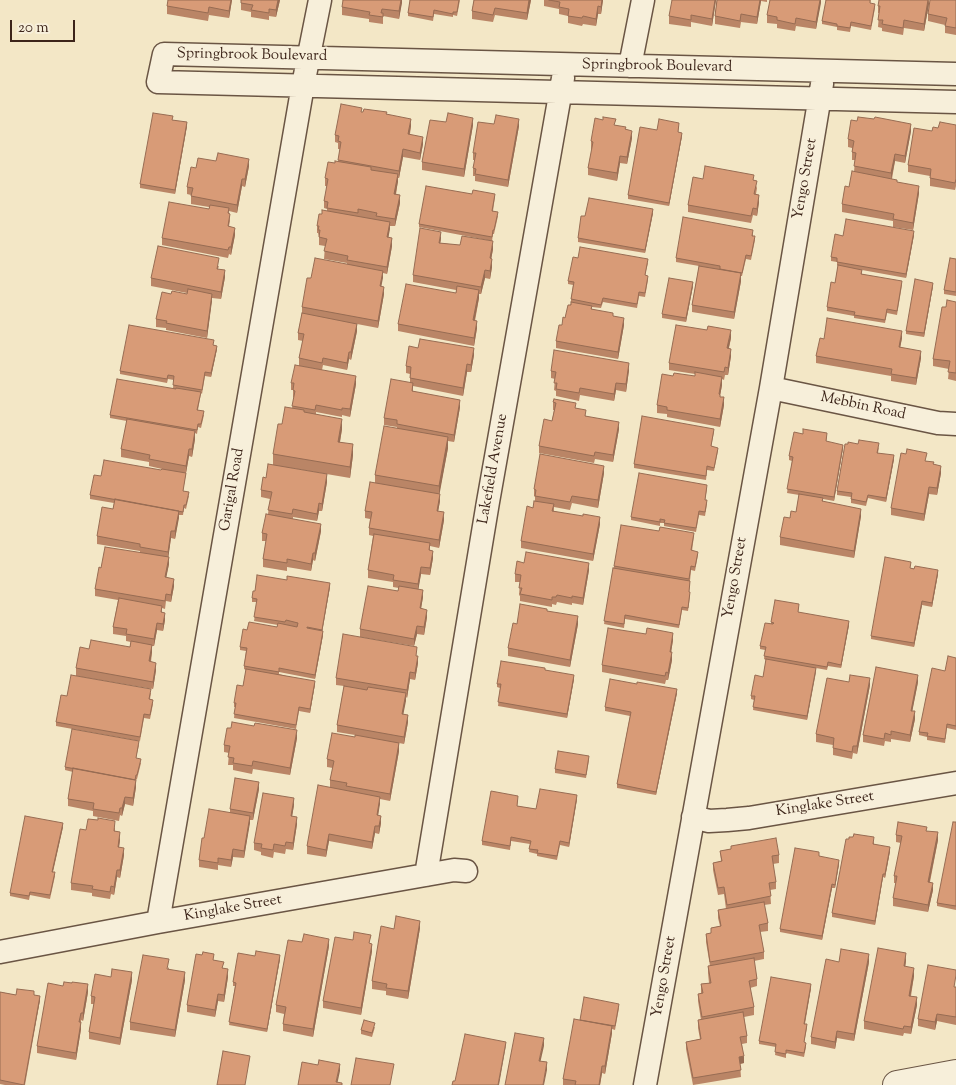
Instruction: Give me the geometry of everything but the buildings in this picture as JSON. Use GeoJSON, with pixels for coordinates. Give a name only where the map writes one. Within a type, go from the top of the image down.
{"type":"FeatureCollection","features":[{"type":"Feature","properties":{"kind":"street","name":"Garigal Road"},"geometry":{"type":"LineString","coordinates":[[158,922],[308,58],[320,0]]}},
{"type":"Feature","properties":{"kind":"street"},"geometry":{"type":"LineString","coordinates":[[630,66],[643,0]]}},
{"type":"Feature","properties":{"kind":"street","name":"Springbrook Boulevard"},"geometry":{"type":"LineString","coordinates":[[956,74],[164,54],[158,82],[956,102]]}},
{"type":"Feature","properties":{"kind":"street","name":"Lakefield Avenue"},"geometry":{"type":"LineString","coordinates":[[426,875],[488,502],[566,64]]}},
{"type":"Feature","properties":{"kind":"street","name":"Yengo Street"},"geometry":{"type":"LineString","coordinates":[[645,1085],[771,388],[825,71]]}},
{"type":"Feature","properties":{"kind":"street","name":"Mebbin Road"},"geometry":{"type":"LineString","coordinates":[[771,388],[938,423],[956,424]]}},
{"type":"Feature","properties":{"kind":"street","name":"Kinglake Street"},"geometry":{"type":"LineString","coordinates":[[693,818],[709,821],[749,818],[956,783]]}},
{"type":"Feature","properties":{"kind":"street","name":"Kinglake Street"},"geometry":{"type":"LineString","coordinates":[[0,952],[454,870],[466,871]]}},
{"type":"Feature","properties":{"kind":"street"},"geometry":{"type":"LineString","coordinates":[[897,1085],[956,1074]]}}]}
